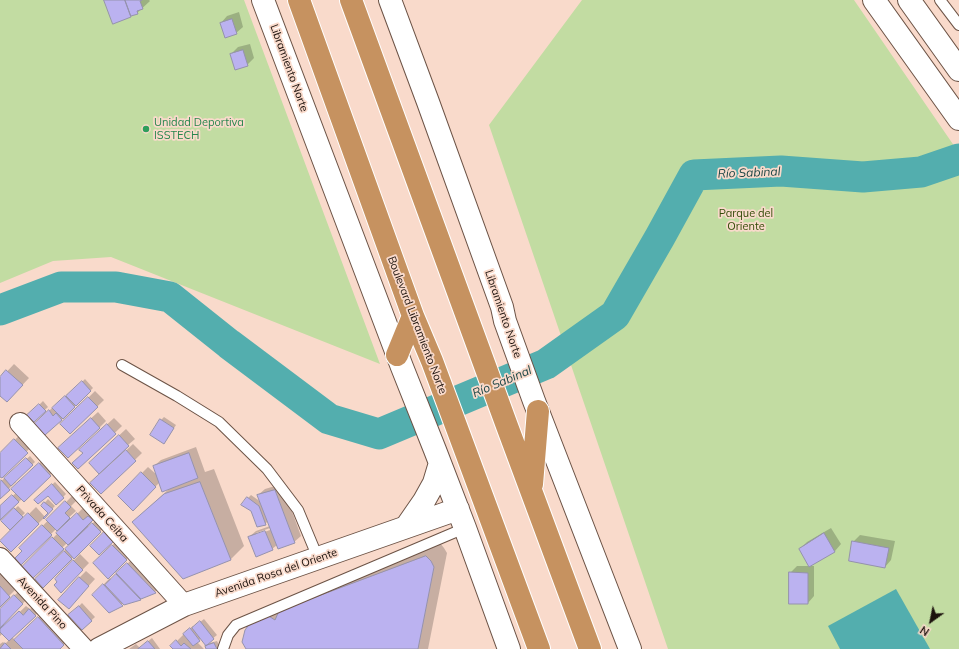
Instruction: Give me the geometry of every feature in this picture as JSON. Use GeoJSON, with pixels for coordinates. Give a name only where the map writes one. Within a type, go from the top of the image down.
{"type":"FeatureCollection","features":[{"type":"Feature","properties":{"kind":"highway","name":"Boulevard Libramiento Norte"},"geometry":{"type":"LineString","coordinates":[[299,0],[413,316],[432,361],[539,649]]}},
{"type":"Feature","properties":{"kind":"highway"},"geometry":{"type":"LineString","coordinates":[[351,0],[590,649]]}},
{"type":"Feature","properties":{"kind":"highway"},"geometry":{"type":"LineString","coordinates":[[400,361],[413,316]]}},
{"type":"Feature","properties":{"kind":"highway"},"geometry":{"type":"LineString","coordinates":[[532,491],[536,406]]}},
{"type":"Feature","properties":{"kind":"street","name":"Libramiento Norte"},"geometry":{"type":"LineString","coordinates":[[263,0],[400,361],[438,456],[509,649]]}},
{"type":"Feature","properties":{"kind":"street","name":"Libramiento Norte"},"geometry":{"type":"LineString","coordinates":[[390,0],[502,307],[505,321],[536,406],[630,649]]}},
{"type":"Feature","properties":{"kind":"street"},"geometry":{"type":"LineString","coordinates":[[874,0],[959,119]]}},
{"type":"Feature","properties":{"kind":"street"},"geometry":{"type":"LineString","coordinates":[[909,0],[959,70]]}},
{"type":"Feature","properties":{"kind":"street","name":"Privada Ceiba"},"geometry":{"type":"LineString","coordinates":[[20,423],[184,605]]}},
{"type":"Feature","properties":{"kind":"street"},"geometry":{"type":"LineString","coordinates":[[406,527],[424,501],[434,483],[438,456]]}},
{"type":"Feature","properties":{"kind":"street","name":"Avenida Rosa del Oriente"},"geometry":{"type":"LineString","coordinates":[[99,649],[184,605],[406,527],[461,518]]}},
{"type":"Feature","properties":{"kind":"street","name":"Avenida Pino"},"geometry":{"type":"LineString","coordinates":[[0,558],[84,649]]}},
{"type":"Feature","properties":{"kind":"lane"},"geometry":{"type":"LineString","coordinates":[[940,0],[959,25]]}},
{"type":"Feature","properties":{"kind":"lane"},"geometry":{"type":"LineString","coordinates":[[122,365],[219,422],[267,469],[298,510],[318,558]]}},
{"type":"Feature","properties":{"kind":"lane"},"geometry":{"type":"LineString","coordinates":[[223,649],[228,635],[236,625],[461,518]]}},
{"type":"Feature","properties":{"kind":"green space","name":"Unidad Deportiva ISSTECH"},"geometry":{"type":"Polygon","coordinates":[[[0,0],[244,0],[380,364],[111,257],[53,261],[0,283],[0,0]]]}},
{"type":"Feature","properties":{"kind":"green space","name":"Parque del Oriente"},"geometry":{"type":"Polygon","coordinates":[[[582,0],[854,0],[959,153],[959,649],[668,649],[489,125],[582,0]]]}},
{"type":"Feature","properties":{"kind":"water"},"geometry":{"type":"Polygon","coordinates":[[[896,589],[930,649],[840,649],[828,626],[896,589]]]}},
{"type":"Feature","properties":{"kind":"building"},"geometry":{"type":"Polygon","coordinates":[[[104,0],[125,0],[131,17],[113,24],[104,0]]]}},
{"type":"Feature","properties":{"kind":"building"},"geometry":{"type":"Polygon","coordinates":[[[125,0],[142,0],[140,1],[143,9],[137,11],[138,14],[131,16],[125,0]]]}},
{"type":"Feature","properties":{"kind":"building"},"geometry":{"type":"Polygon","coordinates":[[[232,19],[237,34],[225,38],[220,23],[232,19]]]}},
{"type":"Feature","properties":{"kind":"building"},"geometry":{"type":"Polygon","coordinates":[[[243,50],[248,66],[235,70],[230,54],[243,50]]]}},
{"type":"Feature","properties":{"kind":"building"},"geometry":{"type":"Polygon","coordinates":[[[6,370],[23,385],[7,402],[0,396],[0,377],[6,370]]]}},
{"type":"Feature","properties":{"kind":"building"},"geometry":{"type":"Polygon","coordinates":[[[82,381],[91,391],[76,406],[66,396],[82,381]]]}},
{"type":"Feature","properties":{"kind":"building"},"geometry":{"type":"Polygon","coordinates":[[[65,396],[75,407],[63,419],[52,408],[65,396]]]}},
{"type":"Feature","properties":{"kind":"building"},"geometry":{"type":"Polygon","coordinates":[[[88,397],[98,407],[70,434],[60,424],[88,397]]]}},
{"type":"Feature","properties":{"kind":"building"},"geometry":{"type":"Polygon","coordinates":[[[39,404],[46,411],[34,422],[27,415],[39,404]]]}},
{"type":"Feature","properties":{"kind":"building"},"geometry":{"type":"Polygon","coordinates":[[[49,410],[53,416],[56,413],[62,420],[45,435],[34,424],[49,410]]]}},
{"type":"Feature","properties":{"kind":"building"},"geometry":{"type":"Polygon","coordinates":[[[91,418],[100,428],[68,458],[58,448],[91,418]]]}},
{"type":"Feature","properties":{"kind":"building"},"geometry":{"type":"Polygon","coordinates":[[[160,419],[174,428],[164,444],[150,435],[160,419]]]}},
{"type":"Feature","properties":{"kind":"building"},"geometry":{"type":"Polygon","coordinates":[[[107,424],[116,434],[78,469],[72,463],[83,453],[79,450],[107,424]]]}},
{"type":"Feature","properties":{"kind":"building"},"geometry":{"type":"Polygon","coordinates":[[[119,435],[129,446],[99,474],[89,463],[119,435]]]}},
{"type":"Feature","properties":{"kind":"building"},"geometry":{"type":"Polygon","coordinates":[[[14,439],[28,453],[2,478],[0,477],[0,453],[14,439]]]}},
{"type":"Feature","properties":{"kind":"building"},"geometry":{"type":"Polygon","coordinates":[[[126,450],[136,461],[101,494],[90,483],[126,450]]]}},
{"type":"Feature","properties":{"kind":"building"},"geometry":{"type":"Polygon","coordinates":[[[189,453],[198,478],[162,492],[153,466],[189,453]]]}},
{"type":"Feature","properties":{"kind":"building"},"geometry":{"type":"Polygon","coordinates":[[[26,458],[33,465],[11,486],[4,478],[26,458]]]}},
{"type":"Feature","properties":{"kind":"building"},"geometry":{"type":"Polygon","coordinates":[[[39,463],[51,476],[24,502],[11,489],[39,463]]]}},
{"type":"Feature","properties":{"kind":"building"},"geometry":{"type":"Polygon","coordinates":[[[141,472],[156,487],[133,511],[118,496],[141,472]]]}},
{"type":"Feature","properties":{"kind":"building"},"geometry":{"type":"Polygon","coordinates":[[[1,480],[10,490],[0,499],[0,481],[1,480]]]}},
{"type":"Feature","properties":{"kind":"building"},"geometry":{"type":"Polygon","coordinates":[[[200,482],[231,560],[183,579],[132,522],[164,494],[200,482]]]}},
{"type":"Feature","properties":{"kind":"building"},"geometry":{"type":"Polygon","coordinates":[[[52,484],[64,498],[56,505],[48,496],[38,504],[34,500],[52,484]]]}},
{"type":"Feature","properties":{"kind":"building"},"geometry":{"type":"Polygon","coordinates":[[[275,490],[295,543],[278,549],[257,495],[275,490]]]}},
{"type":"Feature","properties":{"kind":"building"},"geometry":{"type":"Polygon","coordinates":[[[12,495],[19,502],[0,520],[0,506],[12,495]]]}},
{"type":"Feature","properties":{"kind":"building"},"geometry":{"type":"Polygon","coordinates":[[[247,497],[259,506],[266,525],[257,527],[251,511],[241,505],[247,497]]]}},
{"type":"Feature","properties":{"kind":"building"},"geometry":{"type":"Polygon","coordinates":[[[65,501],[71,507],[65,513],[70,518],[57,531],[46,520],[65,501]]]}},
{"type":"Feature","properties":{"kind":"building"},"geometry":{"type":"Polygon","coordinates":[[[44,502],[53,509],[44,519],[43,518],[48,513],[41,506],[44,502]]]}},
{"type":"Feature","properties":{"kind":"building"},"geometry":{"type":"Polygon","coordinates":[[[14,508],[23,517],[10,530],[1,521],[14,508]]]}},
{"type":"Feature","properties":{"kind":"building"},"geometry":{"type":"Polygon","coordinates":[[[28,513],[39,524],[11,552],[0,541],[28,513]]]}},
{"type":"Feature","properties":{"kind":"building"},"geometry":{"type":"Polygon","coordinates":[[[77,513],[83,520],[88,516],[93,520],[68,545],[56,533],[77,513]]]}},
{"type":"Feature","properties":{"kind":"building"},"geometry":{"type":"Polygon","coordinates":[[[92,523],[101,532],[74,559],[65,549],[92,523]]]}},
{"type":"Feature","properties":{"kind":"building"},"geometry":{"type":"Polygon","coordinates":[[[42,525],[52,535],[21,565],[15,558],[22,551],[19,548],[42,525]]]}},
{"type":"Feature","properties":{"kind":"building"},"geometry":{"type":"Polygon","coordinates":[[[265,531],[273,550],[256,557],[248,537],[265,531]]]}},
{"type":"Feature","properties":{"kind":"building"},"geometry":{"type":"Polygon","coordinates":[[[104,532],[113,542],[99,555],[90,546],[104,532]]]}},
{"type":"Feature","properties":{"kind":"building"},"geometry":{"type":"Polygon","coordinates":[[[824,533],[835,552],[809,567],[799,549],[824,533]]]}},
{"type":"Feature","properties":{"kind":"building"},"geometry":{"type":"Polygon","coordinates":[[[52,537],[64,549],[33,578],[22,567],[52,537]]]}},
{"type":"Feature","properties":{"kind":"building"},"geometry":{"type":"Polygon","coordinates":[[[852,541],[889,548],[885,568],[849,561],[852,541]]]}},
{"type":"Feature","properties":{"kind":"building"},"geometry":{"type":"Polygon","coordinates":[[[112,545],[127,560],[108,579],[93,563],[112,545]]]}},
{"type":"Feature","properties":{"kind":"building"},"geometry":{"type":"Polygon","coordinates":[[[64,551],[72,559],[43,588],[35,579],[64,551]]]}},
{"type":"Feature","properties":{"kind":"building"},"geometry":{"type":"Polygon","coordinates":[[[426,556],[434,567],[418,649],[246,649],[242,642],[245,630],[253,619],[267,615],[275,620],[279,611],[426,556]]]}},
{"type":"Feature","properties":{"kind":"building"},"geometry":{"type":"Polygon","coordinates":[[[73,560],[83,570],[61,593],[54,585],[57,582],[55,579],[73,560]]]}},
{"type":"Feature","properties":{"kind":"building"},"geometry":{"type":"Polygon","coordinates":[[[127,563],[156,593],[141,599],[116,573],[127,563]]]}},
{"type":"Feature","properties":{"kind":"building"},"geometry":{"type":"Polygon","coordinates":[[[789,572],[808,573],[808,604],[789,604],[789,572]]]}},
{"type":"Feature","properties":{"kind":"building"},"geometry":{"type":"Polygon","coordinates":[[[116,574],[141,600],[124,605],[105,585],[116,574]]]}},
{"type":"Feature","properties":{"kind":"building"},"geometry":{"type":"Polygon","coordinates":[[[79,577],[89,586],[69,609],[58,600],[79,577]]]}},
{"type":"Feature","properties":{"kind":"building"},"geometry":{"type":"Polygon","coordinates":[[[103,584],[123,606],[109,613],[92,595],[103,584]]]}},
{"type":"Feature","properties":{"kind":"building"},"geometry":{"type":"Polygon","coordinates":[[[0,586],[10,597],[0,607],[0,586]]]}},
{"type":"Feature","properties":{"kind":"building"},"geometry":{"type":"Polygon","coordinates":[[[14,595],[23,604],[0,628],[0,609],[14,595]]]}},
{"type":"Feature","properties":{"kind":"building"},"geometry":{"type":"Polygon","coordinates":[[[79,606],[92,621],[82,630],[68,615],[79,606]]]}},
{"type":"Feature","properties":{"kind":"building"},"geometry":{"type":"Polygon","coordinates":[[[29,609],[36,616],[9,641],[0,632],[0,629],[19,611],[23,615],[29,609]]]}},
{"type":"Feature","properties":{"kind":"building"},"geometry":{"type":"Polygon","coordinates":[[[38,617],[64,645],[60,649],[23,649],[14,640],[38,617]]]}},
{"type":"Feature","properties":{"kind":"building"},"geometry":{"type":"Polygon","coordinates":[[[200,621],[214,639],[206,646],[192,628],[200,621]]]}},
{"type":"Feature","properties":{"kind":"building"},"geometry":{"type":"Polygon","coordinates":[[[190,628],[200,641],[193,646],[183,634],[190,628]]]}},
{"type":"Feature","properties":{"kind":"building"},"geometry":{"type":"Polygon","coordinates":[[[176,640],[181,646],[184,643],[191,649],[173,649],[170,646],[176,640]]]}},
{"type":"Feature","properties":{"kind":"building"},"geometry":{"type":"Polygon","coordinates":[[[148,641],[155,649],[138,649],[148,641]]]}},
{"type":"Feature","properties":{"kind":"building"},"geometry":{"type":"Polygon","coordinates":[[[5,643],[11,649],[0,649],[5,643]]]}},
{"type":"Feature","properties":{"kind":"building"},"geometry":{"type":"Polygon","coordinates":[[[214,643],[217,649],[206,649],[205,646],[214,643]]]}},
{"type":"Feature","properties":{"kind":"waterway","name":"Río Sabinal"},"geometry":{"type":"LineString","coordinates":[[0,310],[61,287],[116,287],[170,297],[229,344],[329,419],[379,434],[546,364],[615,315],[694,175],[781,171],[863,177],[921,172],[959,159]]}},
{"type":"Feature","properties":{"kind":"place","name":"Unidad Deportiva ISSTECH"},"geometry":{"type":"Point","coordinates":[146,129]}}]}
